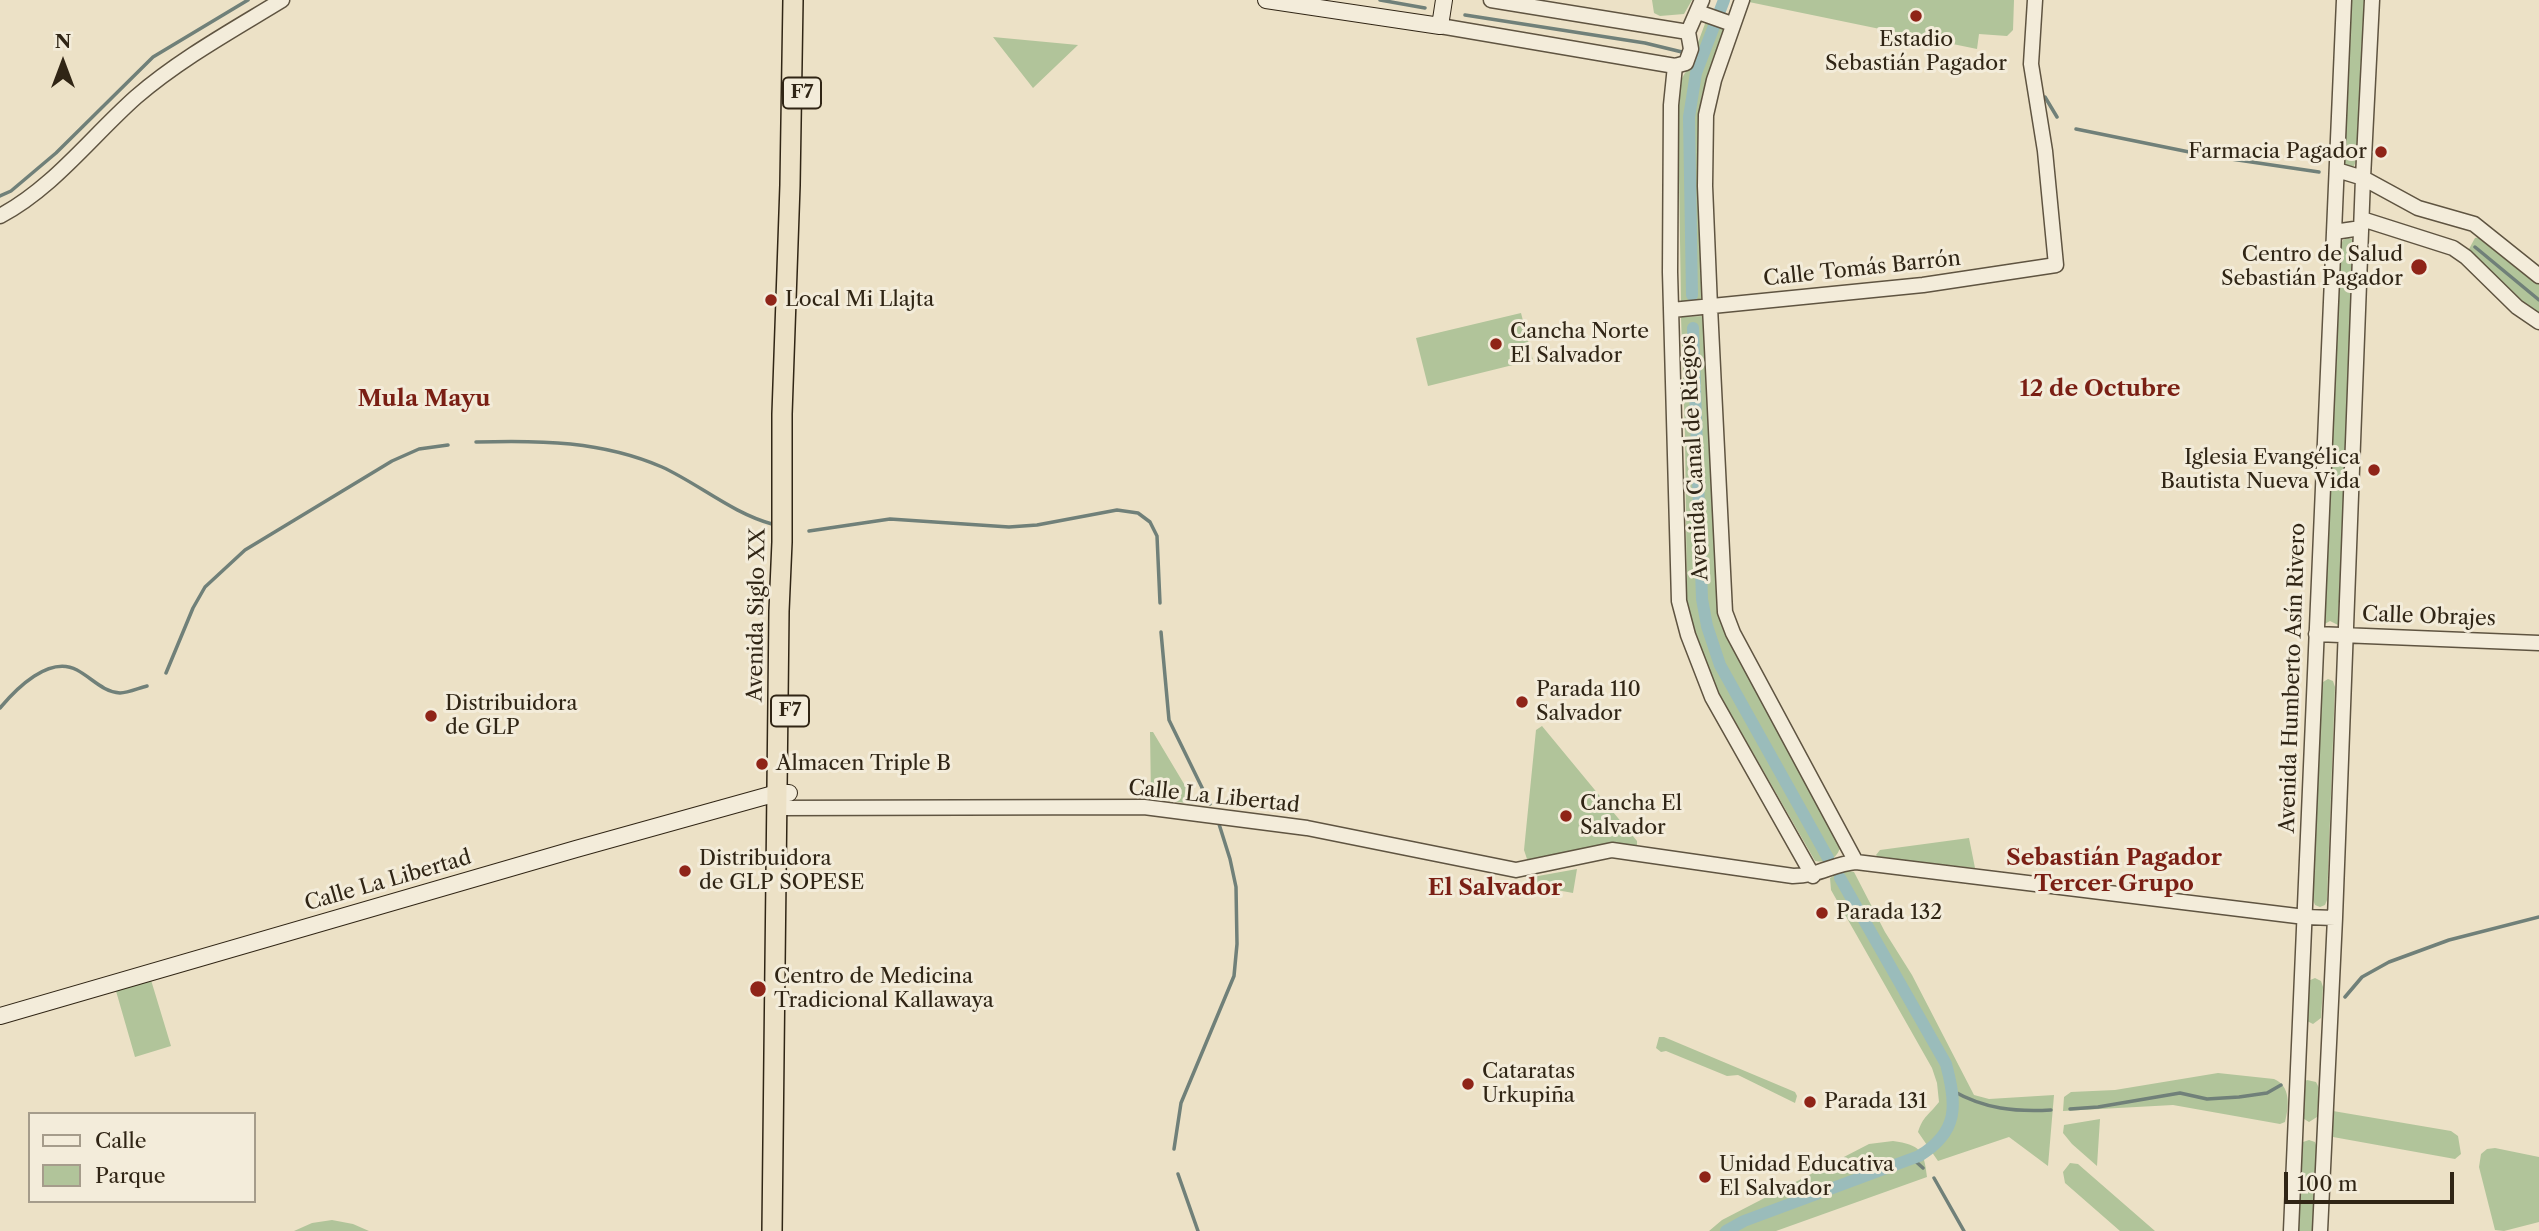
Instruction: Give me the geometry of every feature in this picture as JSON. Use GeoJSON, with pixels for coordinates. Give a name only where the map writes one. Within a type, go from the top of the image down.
{"type":"FeatureCollection","features":[{"type":"Feature","properties":{"kind":"highway","name":"Avenida Siglo XX"},"geometry":{"type":"LineString","coordinates":[[783,1231],[783,800],[779,611],[793,0]]}},
{"type":"Feature","properties":{"kind":"highway","name":"Avenida Siglo XX"},"geometry":{"type":"LineString","coordinates":[[772,1231],[806,0]]}},
{"type":"Feature","properties":{"kind":"main road"},"geometry":{"type":"LineString","coordinates":[[1266,0],[1440,26],[1444,0]]}},
{"type":"Feature","properties":{"kind":"main road","name":"Calle La Libertad"},"geometry":{"type":"LineString","coordinates":[[0,1016],[576,849],[783,800]]}},
{"type":"Feature","properties":{"kind":"street"},"geometry":{"type":"LineString","coordinates":[[0,216],[41,189],[138,95],[167,73],[282,0]]}},
{"type":"Feature","properties":{"kind":"street"},"geometry":{"type":"LineString","coordinates":[[1491,0],[1688,32]]}},
{"type":"Feature","properties":{"kind":"street","name":"Avenida Canal de Riegos"},"geometry":{"type":"LineString","coordinates":[[1742,0],[1713,14],[1688,32],[1691,49],[1686,64],[1675,66],[1671,105],[1672,310],[1679,601],[1688,635],[1713,698],[1813,876]]}},
{"type":"Feature","properties":{"kind":"street","name":"Calle Tomás Barrón"},"geometry":{"type":"LineString","coordinates":[[1672,310],[1923,285],[2056,265],[2045,151],[2031,64],[2035,0]]}},
{"type":"Feature","properties":{"kind":"street","name":"Avenida Humberto Asín Rivero"},"geometry":{"type":"LineString","coordinates":[[2291,1231],[2344,0]]}},
{"type":"Feature","properties":{"kind":"street"},"geometry":{"type":"LineString","coordinates":[[2320,1231],[2372,0]]}},
{"type":"Feature","properties":{"kind":"street","name":"Avenida Canal de Riegos"},"geometry":{"type":"LineString","coordinates":[[1713,14],[1706,115],[1705,186],[1725,612],[1733,633],[1856,862]]}},
{"type":"Feature","properties":{"kind":"street"},"geometry":{"type":"LineString","coordinates":[[1440,26],[1675,66]]}},
{"type":"Feature","properties":{"kind":"street"},"geometry":{"type":"LineString","coordinates":[[2337,170],[2363,178],[2418,208],[2474,224],[2539,276]]}},
{"type":"Feature","properties":{"kind":"street"},"geometry":{"type":"LineString","coordinates":[[2333,232],[2362,223],[2453,248],[2466,257],[2517,307],[2539,322]]}},
{"type":"Feature","properties":{"kind":"street","name":"Calle Obrajes"},"geometry":{"type":"LineString","coordinates":[[2316,634],[2539,643]]}},
{"type":"Feature","properties":{"kind":"street","name":"Calle La Libertad"},"geometry":{"type":"LineString","coordinates":[[783,800],[1144,807],[1307,828],[1516,870],[1612,850],[1793,876],[1813,876]]}},
{"type":"Feature","properties":{"kind":"street"},"geometry":{"type":"LineString","coordinates":[[1813,876],[1843,863],[1856,862],[2305,917],[2335,918]]}},
{"type":"Feature","properties":{"kind":"green space"},"geometry":{"type":"Polygon","coordinates":[[[1652,0],[1692,0],[1684,14],[1660,16],[1654,13],[1652,0]]]}},
{"type":"Feature","properties":{"kind":"green space","name":"Estadio Sebastián Pagador"},"geometry":{"type":"Polygon","coordinates":[[[2014,0],[2013,30],[2007,36],[1979,34],[1977,49],[1749,2],[2014,0]]]}},
{"type":"Feature","properties":{"kind":"green space"},"geometry":{"type":"Polygon","coordinates":[[[2350,0],[2364,0],[2356,161],[2354,166],[2349,168],[2343,163],[2350,0]]]}},
{"type":"Feature","properties":{"kind":"green space"},"geometry":{"type":"Polygon","coordinates":[[[1706,21],[1726,28],[1700,106],[1702,301],[1681,303],[1678,116],[1681,80],[1706,21]]]}},
{"type":"Feature","properties":{"kind":"green space"},"geometry":{"type":"Polygon","coordinates":[[[993,37],[1078,45],[1033,88],[993,37]]]}},
{"type":"Feature","properties":{"kind":"green space"},"geometry":{"type":"Polygon","coordinates":[[[2480,237],[2539,282],[2539,317],[2526,309],[2470,254],[2469,249],[2475,238],[2480,237]]]}},
{"type":"Feature","properties":{"kind":"green space"},"geometry":{"type":"Polygon","coordinates":[[[2343,240],[2354,240],[2338,625],[2330,621],[2323,625],[2341,245],[2343,240]]]}},
{"type":"Feature","properties":{"kind":"green space"},"geometry":{"type":"Polygon","coordinates":[[[1521,313],[1533,360],[1428,386],[1416,338],[1521,313]]]}},
{"type":"Feature","properties":{"kind":"green space"},"geometry":{"type":"Polygon","coordinates":[[[1703,316],[1719,614],[1841,840],[1837,854],[1830,860],[1815,861],[1717,690],[1704,660],[1687,605],[1681,317],[1703,316]]]}},
{"type":"Feature","properties":{"kind":"green space"},"geometry":{"type":"Polygon","coordinates":[[[2328,679],[2333,681],[2335,687],[2327,900],[2325,905],[2320,907],[2315,905],[2313,900],[2321,687],[2328,679]]]}},
{"type":"Feature","properties":{"kind":"green space"},"geometry":{"type":"Polygon","coordinates":[[[1542,726],[1637,841],[1637,846],[1529,861],[1527,859],[1524,850],[1536,730],[1542,726]]]}},
{"type":"Feature","properties":{"kind":"green space"},"geometry":{"type":"Polygon","coordinates":[[[1150,732],[1153,732],[1196,804],[1158,800],[1151,796],[1150,732]]]}},
{"type":"Feature","properties":{"kind":"green space"},"geometry":{"type":"Polygon","coordinates":[[[1969,838],[1975,868],[1879,858],[1876,855],[1880,850],[1969,838]]]}},
{"type":"Feature","properties":{"kind":"green space"},"geometry":{"type":"Polygon","coordinates":[[[1577,869],[1573,893],[1524,884],[1527,878],[1577,869]]]}},
{"type":"Feature","properties":{"kind":"green space"},"geometry":{"type":"Polygon","coordinates":[[[1844,870],[1854,872],[1885,932],[1912,975],[1974,1095],[1989,1099],[2054,1095],[2048,1166],[2009,1137],[1938,1161],[1918,1132],[1924,1119],[1939,1102],[1937,1083],[1932,1068],[1831,890],[1830,878],[1844,870]]]}},
{"type":"Feature","properties":{"kind":"green space"},"geometry":{"type":"Polygon","coordinates":[[[2315,978],[2321,981],[2323,987],[2321,1018],[2313,1024],[2307,1021],[2308,981],[2315,978]]]}},
{"type":"Feature","properties":{"kind":"green space"},"geometry":{"type":"Polygon","coordinates":[[[151,980],[171,1046],[135,1057],[116,991],[151,980]]]}},
{"type":"Feature","properties":{"kind":"green space"},"geometry":{"type":"Polygon","coordinates":[[[1659,1037],[1795,1092],[1795,1103],[1738,1075],[1727,1076],[1666,1051],[1661,1052],[1656,1048],[1659,1037]]]}},
{"type":"Feature","properties":{"kind":"green space"},"geometry":{"type":"Polygon","coordinates":[[[2218,1073],[2274,1079],[2280,1082],[2287,1097],[2285,1122],[2280,1124],[2173,1105],[2063,1111],[2064,1097],[2071,1092],[2115,1090],[2218,1073]]]}},
{"type":"Feature","properties":{"kind":"green space"},"geometry":{"type":"Polygon","coordinates":[[[2304,1082],[2316,1082],[2319,1088],[2317,1117],[2309,1122],[2301,1117],[2304,1082]]]}},
{"type":"Feature","properties":{"kind":"green space"},"geometry":{"type":"Polygon","coordinates":[[[2333,1111],[2451,1131],[2458,1136],[2461,1154],[2455,1159],[2333,1137],[2333,1111]]]}},
{"type":"Feature","properties":{"kind":"green space"},"geometry":{"type":"Polygon","coordinates":[[[2100,1119],[2097,1166],[2063,1133],[2064,1125],[2100,1119]]]}},
{"type":"Feature","properties":{"kind":"green space"},"geometry":{"type":"Polygon","coordinates":[[[1893,1141],[1919,1150],[1927,1177],[1776,1231],[1709,1231],[1722,1220],[1869,1144],[1893,1141]]]}},
{"type":"Feature","properties":{"kind":"green space"},"geometry":{"type":"Polygon","coordinates":[[[2303,1142],[2315,1142],[2317,1148],[2314,1231],[2298,1231],[2301,1148],[2303,1142]]]}},
{"type":"Feature","properties":{"kind":"green space"},"geometry":{"type":"Polygon","coordinates":[[[2495,1148],[2539,1157],[2539,1222],[2504,1231],[2495,1230],[2479,1167],[2481,1154],[2487,1149],[2495,1148]]]}},
{"type":"Feature","properties":{"kind":"green space"},"geometry":{"type":"Polygon","coordinates":[[[2070,1163],[2078,1164],[2155,1231],[2120,1231],[2065,1183],[2063,1172],[2070,1163]]]}},
{"type":"Feature","properties":{"kind":"green space"},"geometry":{"type":"Polygon","coordinates":[[[332,1220],[353,1224],[369,1231],[294,1231],[312,1223],[332,1220]]]}},
{"type":"Feature","properties":{"kind":"waterway"},"geometry":{"type":"LineString","coordinates":[[0,196],[11,191],[56,153],[153,57],[248,0]]}},
{"type":"Feature","properties":{"kind":"waterway"},"geometry":{"type":"LineString","coordinates":[[1380,0],[1425,8]]}},
{"type":"Feature","properties":{"kind":"waterway"},"geometry":{"type":"LineString","coordinates":[[1692,295],[1689,117],[1696,73],[1724,0]]}},
{"type":"Feature","properties":{"kind":"waterway"},"geometry":{"type":"LineString","coordinates":[[1465,15],[1645,43],[1682,52]]}},
{"type":"Feature","properties":{"kind":"waterway"},"geometry":{"type":"LineString","coordinates":[[2045,97],[2057,117]]}},
{"type":"Feature","properties":{"kind":"waterway"},"geometry":{"type":"LineString","coordinates":[[2076,129],[2204,155],[2319,172]]}},
{"type":"Feature","properties":{"kind":"waterway"},"geometry":{"type":"LineString","coordinates":[[2475,247],[2539,300]]}},
{"type":"Feature","properties":{"kind":"waterway"},"geometry":{"type":"LineString","coordinates":[[1693,328],[1702,599],[1707,626],[1720,665],[1828,858]]}},
{"type":"Feature","properties":{"kind":"waterway"},"geometry":{"type":"LineString","coordinates":[[476,442],[570,444],[639,458],[676,474],[743,513],[772,524]]}},
{"type":"Feature","properties":{"kind":"waterway"},"geometry":{"type":"LineString","coordinates":[[166,673],[193,608],[205,587],[245,550],[392,461],[419,449],[448,445]]}},
{"type":"Feature","properties":{"kind":"waterway"},"geometry":{"type":"LineString","coordinates":[[809,531],[890,519],[1009,527],[1037,525],[1117,510],[1138,513],[1150,522],[1157,536],[1160,603]]}},
{"type":"Feature","properties":{"kind":"waterway"},"geometry":{"type":"LineString","coordinates":[[1161,632],[1169,720],[1210,804]]}},
{"type":"Feature","properties":{"kind":"waterway"},"geometry":{"type":"LineString","coordinates":[[0,708],[34,676],[55,667],[77,670],[114,692],[126,692],[147,686]]}},
{"type":"Feature","properties":{"kind":"waterway"},"geometry":{"type":"LineString","coordinates":[[1174,1149],[1181,1103],[1234,976],[1237,944],[1236,887],[1219,824]]}},
{"type":"Feature","properties":{"kind":"waterway"},"geometry":{"type":"LineString","coordinates":[[1726,1231],[1744,1221],[1919,1156],[1942,1137],[1952,1116],[1952,1092],[1946,1064],[1840,878]]}},
{"type":"Feature","properties":{"kind":"waterway"},"geometry":{"type":"LineString","coordinates":[[2345,997],[2362,977],[2389,962],[2449,940],[2539,917]]}},
{"type":"Feature","properties":{"kind":"waterway"},"geometry":{"type":"LineString","coordinates":[[2070,1109],[2180,1093],[2207,1099],[2239,1097],[2267,1093],[2281,1085]]}},
{"type":"Feature","properties":{"kind":"waterway"},"geometry":{"type":"LineString","coordinates":[[1953,1091],[1977,1102],[2000,1108],[2051,1110]]}},
{"type":"Feature","properties":{"kind":"waterway"},"geometry":{"type":"LineString","coordinates":[[1913,1159],[1923,1168]]}},
{"type":"Feature","properties":{"kind":"waterway"},"geometry":{"type":"LineString","coordinates":[[1178,1174],[1198,1231]]}},
{"type":"Feature","properties":{"kind":"waterway"},"geometry":{"type":"LineString","coordinates":[[1934,1178],[1964,1231]]}},
{"type":"Feature","properties":{"kind":"place","name":"Estadio Sebastián Pagador"},"geometry":{"type":"Point","coordinates":[1916,16]}},
{"type":"Feature","properties":{"kind":"place","name":"Farmacia Pagador"},"geometry":{"type":"Point","coordinates":[2381,152]}},
{"type":"Feature","properties":{"kind":"place","name":"Centro de Salud Sebastián Pagador"},"geometry":{"type":"Point","coordinates":[2419,267]}},
{"type":"Feature","properties":{"kind":"place","name":"Local Mi Llajta"},"geometry":{"type":"Point","coordinates":[771,300]}},
{"type":"Feature","properties":{"kind":"place","name":"Cancha Norte El Salvador"},"geometry":{"type":"Point","coordinates":[1496,344]}},
{"type":"Feature","properties":{"kind":"place","name":"Iglesia Evangélica Bautista Nueva Vida"},"geometry":{"type":"Point","coordinates":[2374,470]}},
{"type":"Feature","properties":{"kind":"place","name":"Parada 110 Salvador"},"geometry":{"type":"Point","coordinates":[1522,702]}},
{"type":"Feature","properties":{"kind":"place","name":"Distribuidora de GLP"},"geometry":{"type":"Point","coordinates":[431,716]}},
{"type":"Feature","properties":{"kind":"place","name":"Almacen Triple B"},"geometry":{"type":"Point","coordinates":[762,764]}},
{"type":"Feature","properties":{"kind":"place","name":"Cancha El Salvador"},"geometry":{"type":"Point","coordinates":[1566,816]}},
{"type":"Feature","properties":{"kind":"place","name":"Distribuidora de GLP SOPESE"},"geometry":{"type":"Point","coordinates":[685,871]}},
{"type":"Feature","properties":{"kind":"place","name":"Parada 132"},"geometry":{"type":"Point","coordinates":[1822,913]}},
{"type":"Feature","properties":{"kind":"place","name":"Centro de Medicina Tradicional Kallawaya"},"geometry":{"type":"Point","coordinates":[758,989]}},
{"type":"Feature","properties":{"kind":"place","name":"Cataratas Urkupiña"},"geometry":{"type":"Point","coordinates":[1468,1084]}},
{"type":"Feature","properties":{"kind":"place","name":"Parada 131"},"geometry":{"type":"Point","coordinates":[1810,1102]}},
{"type":"Feature","properties":{"kind":"place","name":"Unidad Educativa El Salvador"},"geometry":{"type":"Point","coordinates":[1705,1177]}},
{"type":"Feature","properties":{"kind":"district","name":"12 de Octubre"},"geometry":{"type":"Point","coordinates":[2100,389]}},
{"type":"Feature","properties":{"kind":"district","name":"Mula Mayu"},"geometry":{"type":"Point","coordinates":[424,399]}},
{"type":"Feature","properties":{"kind":"district","name":"Sebastián Pagador Tercer Grupo"},"geometry":{"type":"Point","coordinates":[2114,871]}},
{"type":"Feature","properties":{"kind":"district","name":"El Salvador"},"geometry":{"type":"Point","coordinates":[1495,888]}}]}
